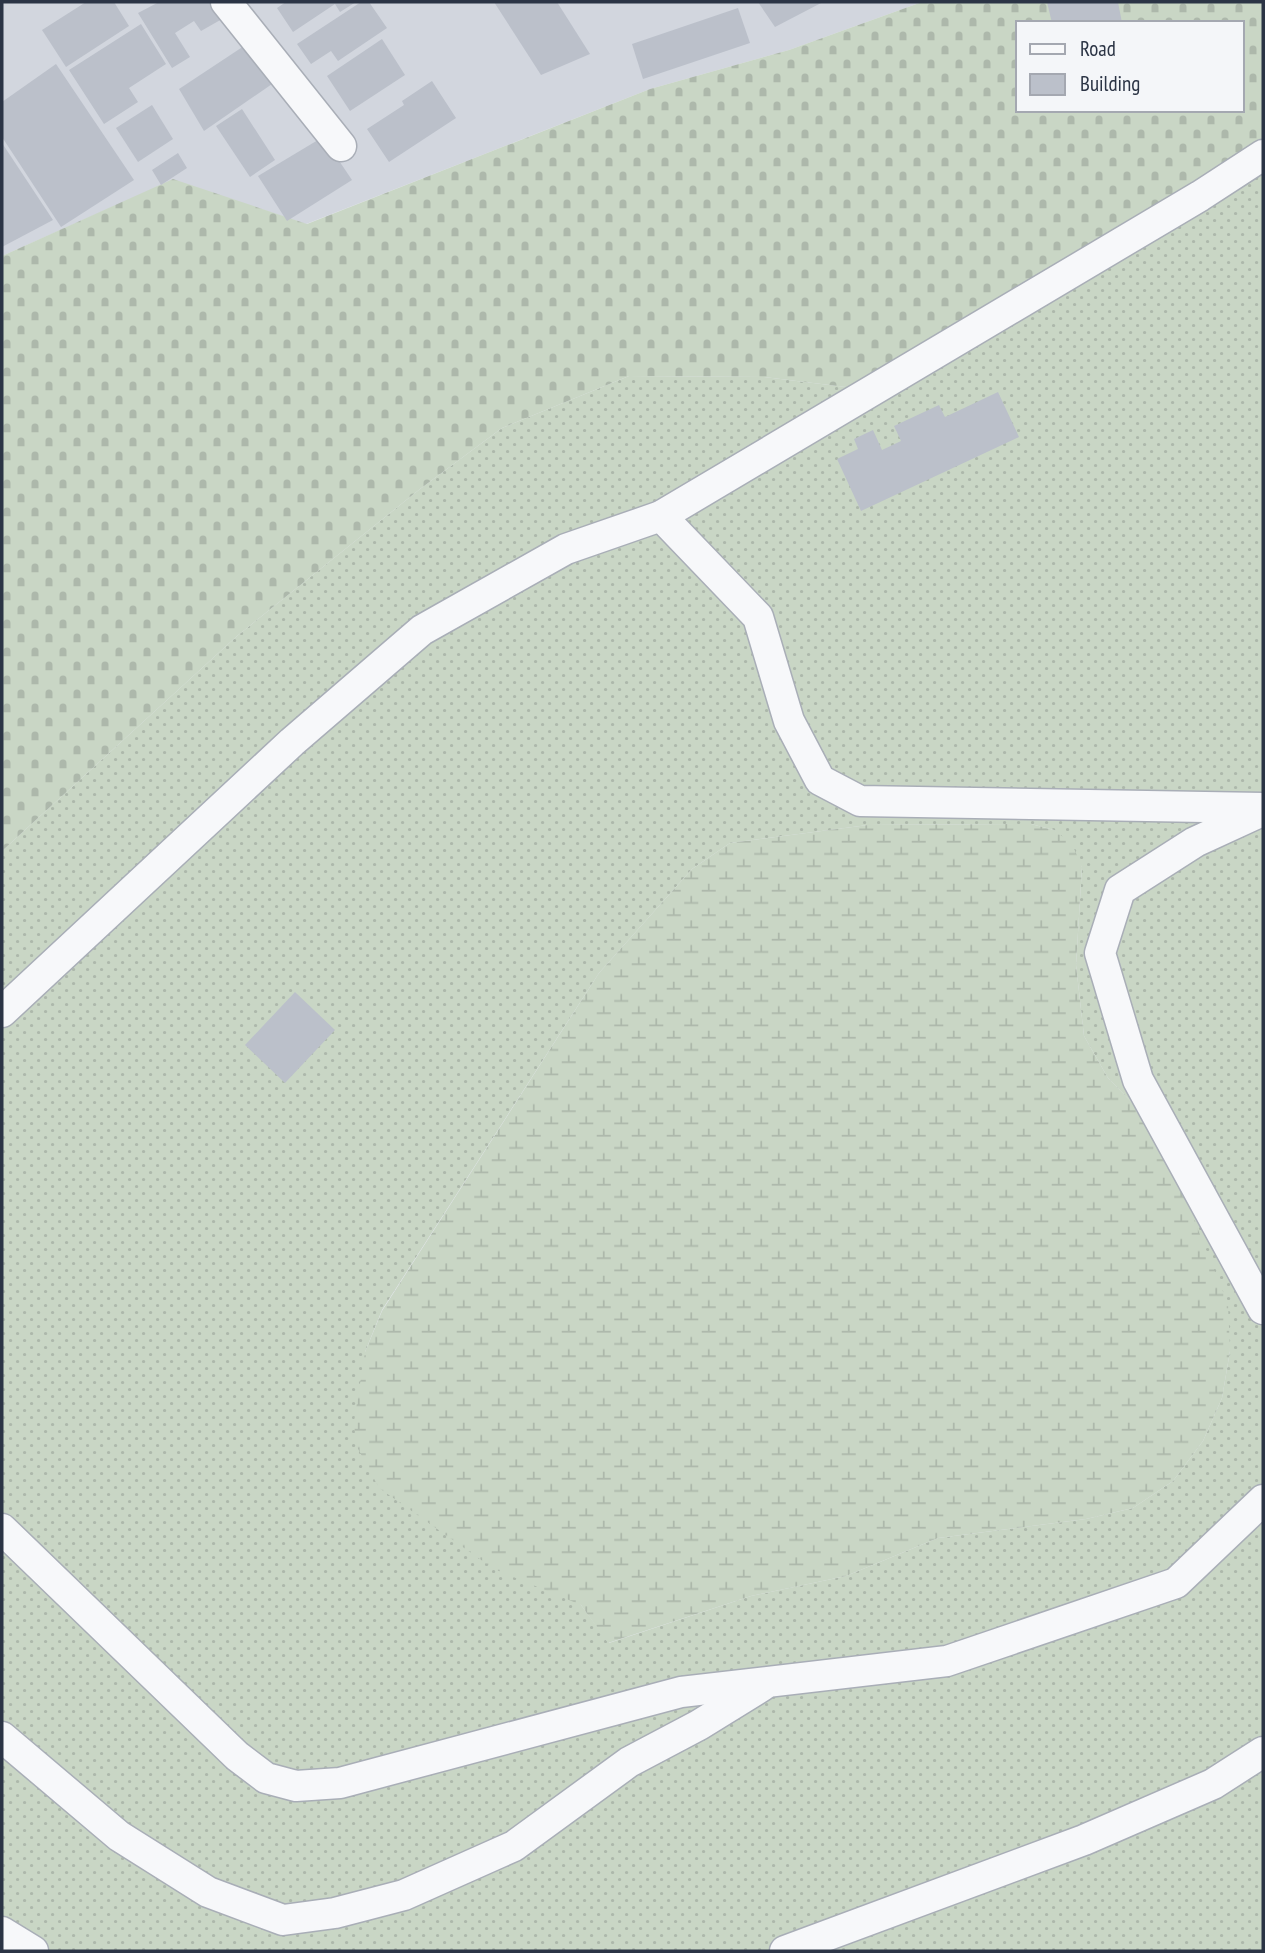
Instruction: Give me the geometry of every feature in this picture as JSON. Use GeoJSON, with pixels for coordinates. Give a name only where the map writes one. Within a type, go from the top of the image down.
{"type":"FeatureCollection","features":[{"type":"Feature","properties":{"kind":"street"},"geometry":{"type":"LineString","coordinates":[[226,2],[341,146]]}},
{"type":"Feature","properties":{"kind":"street"},"geometry":{"type":"LineString","coordinates":[[2,1012],[292,742],[422,630],[566,549],[661,516],[1200,196],[1263,155]]}},
{"type":"Feature","properties":{"kind":"street"},"geometry":{"type":"LineString","coordinates":[[661,516],[758,617],[789,722],[820,780],[860,801],[1263,809]]}},
{"type":"Feature","properties":{"kind":"street"},"geometry":{"type":"LineString","coordinates":[[1263,809],[1195,842],[1120,890],[1100,953],[1138,1080],[1263,1309]]}},
{"type":"Feature","properties":{"kind":"street"},"geometry":{"type":"LineString","coordinates":[[2,1529],[237,1756],[266,1778],[296,1786],[340,1783],[681,1692],[947,1661],[1177,1583],[1263,1500]]}},
{"type":"Feature","properties":{"kind":"street"},"geometry":{"type":"LineString","coordinates":[[2,1737],[119,1836],[208,1892],[283,1920],[335,1913],[404,1895],[514,1846],[629,1762],[699,1725],[768,1682]]}},
{"type":"Feature","properties":{"kind":"street"},"geometry":{"type":"LineString","coordinates":[[785,1951],[1084,1840],[1213,1784],[1263,1752]]}},
{"type":"Feature","properties":{"kind":"street"},"geometry":{"type":"LineString","coordinates":[[2,1932],[33,1951]]}},
{"type":"Feature","properties":{"kind":"shaded area"},"geometry":{"type":"Polygon","coordinates":[[[2,2],[922,2],[789,50],[650,89],[306,224],[173,180],[2,256],[2,2]]]}},
{"type":"Feature","properties":{"kind":"green space"},"geometry":{"type":"Polygon","coordinates":[[[922,2],[1263,2],[1263,155],[854,388],[764,377],[629,376],[502,428],[420,489],[237,636],[2,851],[2,256],[173,179],[307,224],[650,89],[789,50],[922,2]]]}},
{"type":"Feature","properties":{"kind":"green space"},"geometry":{"type":"Polygon","coordinates":[[[1263,155],[1263,1951],[2,1951],[2,851],[237,636],[420,489],[502,428],[629,376],[764,377],[854,388],[1263,155]],[[1031,824],[868,825],[730,843],[692,869],[599,973],[382,1310],[365,1352],[581,1605],[609,1643],[751,1596],[846,1576],[938,1538],[1086,1519],[1133,1508],[1173,1481],[1203,1441],[1222,1398],[1230,1351],[1157,1128],[1108,1078],[1084,1036],[1076,965],[1082,867],[1054,830],[1031,824]]]}},
{"type":"Feature","properties":{"kind":"green space"},"geometry":{"type":"Polygon","coordinates":[[[1031,824],[1054,830],[1072,844],[1082,867],[1076,965],[1084,1036],[1108,1078],[1157,1128],[1228,1304],[1230,1351],[1222,1398],[1203,1441],[1173,1481],[1133,1508],[1086,1519],[938,1538],[846,1576],[751,1596],[608,1643],[581,1605],[494,1569],[379,1488],[356,1445],[354,1422],[365,1352],[382,1311],[599,973],[692,869],[730,843],[868,825],[1031,824]]]}},
{"type":"Feature","properties":{"kind":"building"},"geometry":{"type":"Polygon","coordinates":[[[86,2],[114,2],[129,26],[66,67],[42,30],[86,2]]]}},
{"type":"Feature","properties":{"kind":"building"},"geometry":{"type":"Polygon","coordinates":[[[159,2],[209,2],[222,19],[201,31],[194,21],[175,33],[190,57],[172,68],[138,13],[159,2]]]}},
{"type":"Feature","properties":{"kind":"building"},"geometry":{"type":"Polygon","coordinates":[[[286,2],[356,2],[340,12],[335,4],[293,32],[277,8],[286,2]]]}},
{"type":"Feature","properties":{"kind":"building"},"geometry":{"type":"Polygon","coordinates":[[[361,2],[369,2],[387,28],[338,61],[331,51],[311,64],[297,44],[361,2]]]}},
{"type":"Feature","properties":{"kind":"building"},"geometry":{"type":"Polygon","coordinates":[[[494,2],[557,2],[590,54],[541,75],[494,2]]]}},
{"type":"Feature","properties":{"kind":"building"},"geometry":{"type":"Polygon","coordinates":[[[758,2],[823,2],[775,27],[758,2]]]}},
{"type":"Feature","properties":{"kind":"building"},"geometry":{"type":"Polygon","coordinates":[[[1047,2],[1118,2],[1122,21],[1052,21],[1047,2]]]}},
{"type":"Feature","properties":{"kind":"building"},"geometry":{"type":"Polygon","coordinates":[[[738,8],[750,43],[643,79],[632,44],[738,8]]]}},
{"type":"Feature","properties":{"kind":"building"},"geometry":{"type":"Polygon","coordinates":[[[141,24],[166,64],[129,88],[138,102],[104,124],[69,70],[141,24]]]}},
{"type":"Feature","properties":{"kind":"building"},"geometry":{"type":"Polygon","coordinates":[[[382,39],[405,75],[350,111],[327,76],[382,39]]]}},
{"type":"Feature","properties":{"kind":"building"},"geometry":{"type":"Polygon","coordinates":[[[247,44],[275,82],[204,131],[179,89],[247,44]]]}},
{"type":"Feature","properties":{"kind":"building"},"geometry":{"type":"Polygon","coordinates":[[[56,64],[134,180],[61,227],[2,137],[2,102],[56,64]]]}},
{"type":"Feature","properties":{"kind":"building"},"geometry":{"type":"Polygon","coordinates":[[[432,81],[456,118],[389,162],[367,129],[404,105],[402,101],[432,81]]]}},
{"type":"Feature","properties":{"kind":"building"},"geometry":{"type":"Polygon","coordinates":[[[152,105],[173,139],[138,162],[116,128],[152,105]]]}},
{"type":"Feature","properties":{"kind":"building"},"geometry":{"type":"Polygon","coordinates":[[[242,109],[275,160],[250,177],[216,126],[242,109]]]}},
{"type":"Feature","properties":{"kind":"building"},"geometry":{"type":"Polygon","coordinates":[[[323,137],[352,180],[287,221],[258,176],[323,137]]]}},
{"type":"Feature","properties":{"kind":"building"},"geometry":{"type":"Polygon","coordinates":[[[2,143],[53,220],[2,247],[2,143]]]}},
{"type":"Feature","properties":{"kind":"building"},"geometry":{"type":"Polygon","coordinates":[[[178,153],[187,168],[161,185],[152,170],[178,153]]]}},
{"type":"Feature","properties":{"kind":"building"},"geometry":{"type":"Polygon","coordinates":[[[998,392],[1019,437],[861,511],[837,459],[858,449],[854,439],[873,430],[882,450],[901,441],[894,426],[939,405],[945,417],[998,392]]]}},
{"type":"Feature","properties":{"kind":"building"},"geometry":{"type":"Polygon","coordinates":[[[295,992],[335,1030],[285,1083],[245,1045],[295,992]]]}}]}
